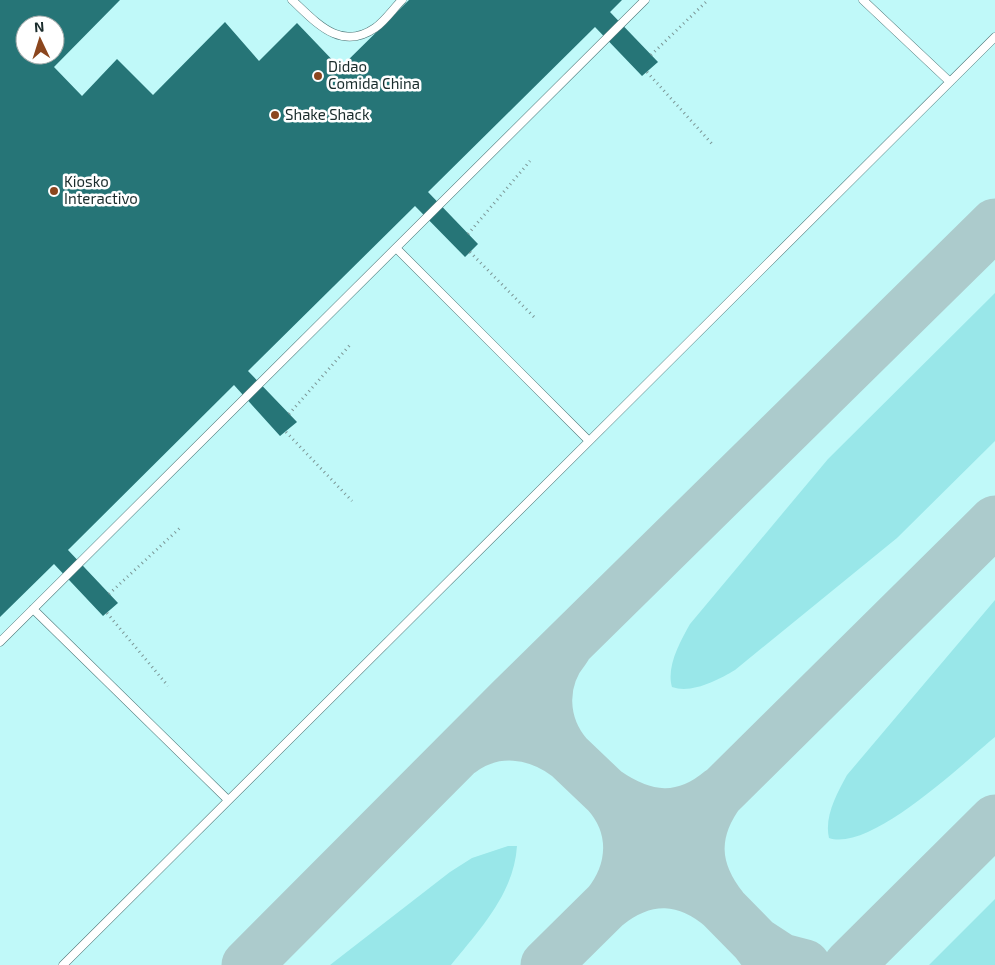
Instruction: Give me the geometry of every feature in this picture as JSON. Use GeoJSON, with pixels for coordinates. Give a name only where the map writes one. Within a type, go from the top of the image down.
{"type":"FeatureCollection","features":[{"type":"Feature","properties":{"kind":"lane"},"geometry":{"type":"LineString","coordinates":[[292,0],[318,24],[335,36],[353,36],[374,28],[402,0]]}},
{"type":"Feature","properties":{"kind":"lane"},"geometry":{"type":"LineString","coordinates":[[0,642],[646,0]]}},
{"type":"Feature","properties":{"kind":"lane"},"geometry":{"type":"LineString","coordinates":[[863,0],[950,82]]}},
{"type":"Feature","properties":{"kind":"lane"},"geometry":{"type":"LineString","coordinates":[[63,965],[995,37]]}},
{"type":"Feature","properties":{"kind":"lane"},"geometry":{"type":"LineString","coordinates":[[396,248],[589,442]]}},
{"type":"Feature","properties":{"kind":"lane"},"geometry":{"type":"LineString","coordinates":[[33,609],[228,800]]}},
{"type":"Feature","properties":{"kind":"path"},"geometry":{"type":"LineString","coordinates":[[651,55],[708,0]]}},
{"type":"Feature","properties":{"kind":"path"},"geometry":{"type":"LineString","coordinates":[[647,72],[714,146]]}},
{"type":"Feature","properties":{"kind":"path"},"geometry":{"type":"LineString","coordinates":[[468,234],[530,161]]}},
{"type":"Feature","properties":{"kind":"path"},"geometry":{"type":"LineString","coordinates":[[470,252],[536,319]]}},
{"type":"Feature","properties":{"kind":"path"},"geometry":{"type":"LineString","coordinates":[[289,414],[350,345]]}},
{"type":"Feature","properties":{"kind":"path"},"geometry":{"type":"LineString","coordinates":[[286,432],[352,501]]}},
{"type":"Feature","properties":{"kind":"path"},"geometry":{"type":"LineString","coordinates":[[109,594],[182,526]]}},
{"type":"Feature","properties":{"kind":"path"},"geometry":{"type":"LineString","coordinates":[[107,613],[168,686]]}},
{"type":"Feature","properties":{"kind":"shaded area"},"geometry":{"type":"Polygon","coordinates":[[[0,0],[995,0],[995,965],[0,965],[0,0]]]}},
{"type":"Feature","properties":{"kind":"shaded area"},"geometry":{"type":"Polygon","coordinates":[[[995,293],[995,441],[897,538],[735,670],[705,685],[688,689],[672,687],[672,663],[690,624],[828,459],[995,293]]]}},
{"type":"Feature","properties":{"kind":"shaded area"},"geometry":{"type":"Polygon","coordinates":[[[995,600],[995,737],[939,785],[891,819],[868,832],[847,839],[829,838],[828,822],[830,814],[847,775],[995,600]]]}},
{"type":"Feature","properties":{"kind":"shaded area"},"geometry":{"type":"Polygon","coordinates":[[[508,846],[517,846],[509,880],[502,896],[483,925],[451,965],[330,965],[450,872],[472,858],[508,846]]]}},
{"type":"Feature","properties":{"kind":"shaded area"},"geometry":{"type":"Polygon","coordinates":[[[995,899],[995,965],[929,965],[995,899]]]}},
{"type":"Feature","properties":{"kind":"building"},"geometry":{"type":"Polygon","coordinates":[[[0,0],[120,0],[65,56],[65,15],[15,15],[15,65],[56,65],[54,67],[82,96],[117,59],[153,95],[225,22],[259,61],[297,23],[340,68],[409,0],[622,0],[610,12],[658,62],[642,76],[595,27],[428,192],[478,244],[465,257],[415,206],[248,371],[297,422],[280,436],[234,385],[68,550],[118,603],[103,616],[54,564],[0,617],[0,0]]]}},
{"type":"Feature","properties":{"kind":"taxiway"},"geometry":{"type":"LineString","coordinates":[[247,965],[511,700],[995,224]]}},
{"type":"Feature","properties":{"kind":"taxiway"},"geometry":{"type":"LineString","coordinates":[[546,965],[995,521]]}},
{"type":"Feature","properties":{"kind":"taxiway"},"geometry":{"type":"LineString","coordinates":[[460,752],[487,738],[515,735],[529,737],[542,742],[568,756],[552,731],[548,717],[547,702],[551,674],[566,648]]}},
{"type":"Feature","properties":{"kind":"taxiway"},"geometry":{"type":"LineString","coordinates":[[568,756],[631,816]]}},
{"type":"Feature","properties":{"kind":"taxiway"},"geometry":{"type":"LineString","coordinates":[[721,791],[704,821],[700,835],[699,850],[705,879],[723,908],[709,897],[695,890],[666,883],[636,888],[607,905],[623,877],[629,848],[623,819],[616,805],[606,792],[635,808],[664,814],[692,808],[707,801],[721,791]]}},
{"type":"Feature","properties":{"kind":"taxiway"},"geometry":{"type":"LineString","coordinates":[[849,965],[995,820]]}},
{"type":"Feature","properties":{"kind":"taxiway"},"geometry":{"type":"LineString","coordinates":[[699,884],[756,942]]}},
{"type":"Feature","properties":{"kind":"taxiway"},"geometry":{"type":"LineString","coordinates":[[773,965],[756,942],[782,959],[805,965]]}},
{"type":"Feature","properties":{"kind":"place","name":"Didao Comida China"},"geometry":{"type":"Point","coordinates":[318,76]}},
{"type":"Feature","properties":{"kind":"place","name":"Shake Shack"},"geometry":{"type":"Point","coordinates":[275,115]}},
{"type":"Feature","properties":{"kind":"place","name":"Kiosko Interactivo"},"geometry":{"type":"Point","coordinates":[54,191]}}]}
